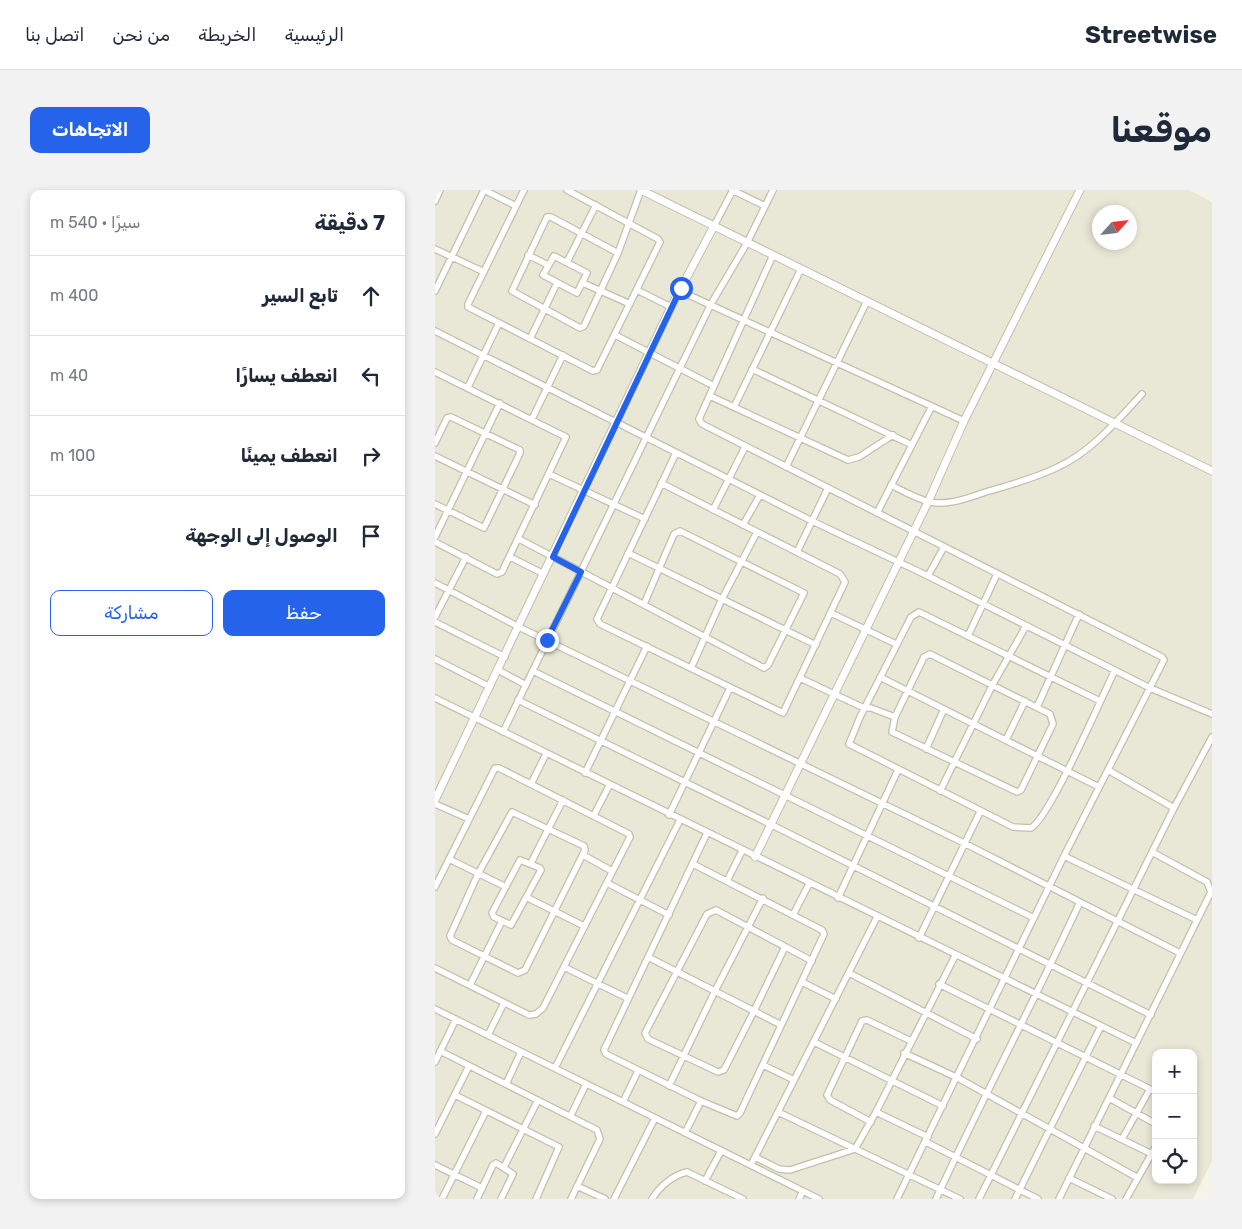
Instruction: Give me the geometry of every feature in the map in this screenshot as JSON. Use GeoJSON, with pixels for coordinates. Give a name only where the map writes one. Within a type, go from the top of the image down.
{"type":"FeatureCollection","features":[{"type":"Feature","properties":{"kind":"street"},"geometry":{"type":"LineString","coordinates":[[435,201],[440,190]]}},
{"type":"Feature","properties":{"kind":"street"},"geometry":{"type":"LineString","coordinates":[[435,291],[484,190],[516,206]]}},
{"type":"Feature","properties":{"kind":"street"},"geometry":{"type":"LineString","coordinates":[[524,190],[469,307],[593,371],[597,370],[660,242],[658,239],[567,190]]}},
{"type":"Feature","properties":{"kind":"street"},"geometry":{"type":"LineString","coordinates":[[618,253],[582,233],[547,217],[512,292],[582,328],[618,253],[641,190],[1212,471]]}},
{"type":"Feature","properties":{"kind":"street"},"geometry":{"type":"LineString","coordinates":[[469,819],[435,802],[671,307],[732,190],[765,206]]}},
{"type":"Feature","properties":{"kind":"street"},"geometry":{"type":"LineString","coordinates":[[503,732],[711,304],[747,242],[773,190]]}},
{"type":"Feature","properties":{"kind":"street"},"geometry":{"type":"LineString","coordinates":[[755,857],[928,502],[964,421],[1080,190]]}},
{"type":"Feature","properties":{"kind":"street"},"geometry":{"type":"LineString","coordinates":[[567,262],[596,205]]}},
{"type":"Feature","properties":{"kind":"street"},"geometry":{"type":"LineString","coordinates":[[435,249],[484,272]]}},
{"type":"Feature","properties":{"kind":"street"},"geometry":{"type":"LineString","coordinates":[[528,255],[548,265]]}},
{"type":"Feature","properties":{"kind":"street"},"geometry":{"type":"LineString","coordinates":[[773,255],[714,386],[700,422],[786,468],[1164,658],[1049,886],[977,1039],[897,1199]]}},
{"type":"Feature","properties":{"kind":"street"},"geometry":{"type":"LineString","coordinates":[[554,256],[586,272],[583,283],[576,293],[543,275],[548,265],[554,256]]}},
{"type":"Feature","properties":{"kind":"street"},"geometry":{"type":"LineString","coordinates":[[734,407],[801,269]]}},
{"type":"Feature","properties":{"kind":"street"},"geometry":{"type":"LineString","coordinates":[[530,339],[557,283]]}},
{"type":"Feature","properties":{"kind":"street"},"geometry":{"type":"LineString","coordinates":[[583,283],[630,304]]}},
{"type":"Feature","properties":{"kind":"street"},"geometry":{"type":"LineString","coordinates":[[637,290],[671,307]]}},
{"type":"Feature","properties":{"kind":"street"},"geometry":{"type":"LineString","coordinates":[[680,291],[964,421]]}},
{"type":"Feature","properties":{"kind":"street"},"geometry":{"type":"LineString","coordinates":[[786,468],[867,301]]}},
{"type":"Feature","properties":{"kind":"street"},"geometry":{"type":"LineString","coordinates":[[468,387],[499,323]]}},
{"type":"Feature","properties":{"kind":"street"},"geometry":{"type":"LineString","coordinates":[[435,330],[812,521],[928,576],[1150,688],[1212,714]]}},
{"type":"Feature","properties":{"kind":"street"},"geometry":{"type":"LineString","coordinates":[[615,335],[714,386]]}},
{"type":"Feature","properties":{"kind":"street"},"geometry":{"type":"LineString","coordinates":[[533,420],[563,355]]}},
{"type":"Feature","properties":{"kind":"street"},"geometry":{"type":"LineString","coordinates":[[752,369],[912,445]]}},
{"type":"Feature","properties":{"kind":"street"},"geometry":{"type":"LineString","coordinates":[[435,372],[566,436],[519,539],[499,574],[435,542]]}},
{"type":"Feature","properties":{"kind":"street"},"geometry":{"type":"LineString","coordinates":[[891,485],[928,502],[942,504],[1025,480],[1060,467],[1081,452],[1115,423],[1142,394]]}},
{"type":"Feature","properties":{"kind":"street"},"geometry":{"type":"LineString","coordinates":[[710,396],[847,460],[859,457],[893,435]]}},
{"type":"Feature","properties":{"kind":"street"},"geometry":{"type":"LineString","coordinates":[[435,537],[500,403]]}},
{"type":"Feature","properties":{"kind":"street"},"geometry":{"type":"LineString","coordinates":[[877,513],[932,406]]}},
{"type":"Feature","properties":{"kind":"street"},"geometry":{"type":"LineString","coordinates":[[435,443],[449,417],[485,432],[520,451],[484,528],[435,504]]}},
{"type":"Feature","properties":{"kind":"street"},"geometry":{"type":"LineString","coordinates":[[713,510],[745,447]]}},
{"type":"Feature","properties":{"kind":"street"},"geometry":{"type":"LineString","coordinates":[[661,483],[843,577],[845,582],[831,613],[785,711],[781,714],[600,624],[598,616],[645,519],[661,483],[676,452]]}},
{"type":"Feature","properties":{"kind":"street"},"geometry":{"type":"LineString","coordinates":[[435,456],[535,505]]}},
{"type":"Feature","properties":{"kind":"street"},"geometry":{"type":"LineString","coordinates":[[549,474],[645,519]]}},
{"type":"Feature","properties":{"kind":"street"},"geometry":{"type":"LineString","coordinates":[[797,552],[828,488]]}},
{"type":"Feature","properties":{"kind":"street"},"geometry":{"type":"LineString","coordinates":[[743,525],[760,495]]}},
{"type":"Feature","properties":{"kind":"street"},"geometry":{"type":"LineString","coordinates":[[519,539],[764,668],[768,665],[804,593],[742,560],[680,531],[674,534],[644,604]]}},
{"type":"Feature","properties":{"kind":"street"},"geometry":{"type":"LineString","coordinates":[[691,668],[722,599],[757,532]]}},
{"type":"Feature","properties":{"kind":"street"},"geometry":{"type":"LineString","coordinates":[[928,576],[944,547]]}},
{"type":"Feature","properties":{"kind":"street"},"geometry":{"type":"LineString","coordinates":[[628,553],[815,645]]}},
{"type":"Feature","properties":{"kind":"street"},"geometry":{"type":"LineString","coordinates":[[435,617],[466,557]]}},
{"type":"Feature","properties":{"kind":"street"},"geometry":{"type":"LineString","coordinates":[[510,557],[544,574]]}},
{"type":"Feature","properties":{"kind":"street"},"geometry":{"type":"LineString","coordinates":[[968,636],[997,574]]}},
{"type":"Feature","properties":{"kind":"street"},"geometry":{"type":"LineString","coordinates":[[435,583],[519,627],[964,843],[1180,953]]}},
{"type":"Feature","properties":{"kind":"street"},"geometry":{"type":"LineString","coordinates":[[1101,701],[919,612],[911,617],[896,644],[864,708],[849,744],[980,812],[1017,828],[1031,828],[1045,812],[1101,701],[1115,670]]}},
{"type":"Feature","properties":{"kind":"street"},"geometry":{"type":"LineString","coordinates":[[831,613],[896,644]]}},
{"type":"Feature","properties":{"kind":"street"},"geometry":{"type":"LineString","coordinates":[[1037,707],[1063,644],[1079,614]]}},
{"type":"Feature","properties":{"kind":"street"},"geometry":{"type":"LineString","coordinates":[[435,622],[505,657]]}},
{"type":"Feature","properties":{"kind":"street"},"geometry":{"type":"LineString","coordinates":[[940,791],[993,684],[1025,626]]}},
{"type":"Feature","properties":{"kind":"street"},"geometry":{"type":"LineString","coordinates":[[585,774],[647,646]]}},
{"type":"Feature","properties":{"kind":"street"},"geometry":{"type":"LineString","coordinates":[[930,654],[993,684],[1050,714],[1053,724],[1037,754],[1025,786],[1017,792],[892,732],[895,717],[924,657],[930,654]]}},
{"type":"Feature","properties":{"kind":"street"},"geometry":{"type":"LineString","coordinates":[[435,659],[490,687]]}},
{"type":"Feature","properties":{"kind":"street"},"geometry":{"type":"LineString","coordinates":[[498,670],[526,685]]}},
{"type":"Feature","properties":{"kind":"street"},"geometry":{"type":"LineString","coordinates":[[533,670],[1035,918]]}},
{"type":"Feature","properties":{"kind":"street"},"geometry":{"type":"LineString","coordinates":[[880,677],[1067,769],[1099,787]]}},
{"type":"Feature","properties":{"kind":"street"},"geometry":{"type":"LineString","coordinates":[[800,678],[864,708],[871,708],[895,717]]}},
{"type":"Feature","properties":{"kind":"street"},"geometry":{"type":"LineString","coordinates":[[669,815],[730,688]]}},
{"type":"Feature","properties":{"kind":"street"},"geometry":{"type":"LineString","coordinates":[[435,698],[609,786],[1136,1043]]}},
{"type":"Feature","properties":{"kind":"street"},"geometry":{"type":"LineString","coordinates":[[519,700],[1020,948],[1151,1015]]}},
{"type":"Feature","properties":{"kind":"street"},"geometry":{"type":"LineString","coordinates":[[1006,740],[1025,701]]}},
{"type":"Feature","properties":{"kind":"street"},"geometry":{"type":"LineString","coordinates":[[926,749],[944,709]]}},
{"type":"Feature","properties":{"kind":"street"},"geometry":{"type":"LineString","coordinates":[[979,1199],[1174,808],[1212,738]]}},
{"type":"Feature","properties":{"kind":"street"},"geometry":{"type":"LineString","coordinates":[[531,784],[546,754]]}},
{"type":"Feature","properties":{"kind":"street"},"geometry":{"type":"LineString","coordinates":[[435,887],[495,768],[499,768],[629,834],[613,871],[543,1008],[536,1014],[529,1015],[437,968],[435,976]]}},
{"type":"Feature","properties":{"kind":"street"},"geometry":{"type":"LineString","coordinates":[[838,898],[898,770]]}},
{"type":"Feature","properties":{"kind":"street"},"geometry":{"type":"LineString","coordinates":[[1108,770],[1174,808]]}},
{"type":"Feature","properties":{"kind":"street"},"geometry":{"type":"LineString","coordinates":[[594,815],[609,786]]}},
{"type":"Feature","properties":{"kind":"street"},"geometry":{"type":"LineString","coordinates":[[531,863],[563,800]]}},
{"type":"Feature","properties":{"kind":"street"},"geometry":{"type":"LineString","coordinates":[[512,812],[550,828],[583,846],[585,850],[583,855],[522,972],[518,973],[452,940],[450,936],[479,874],[512,812]]}},
{"type":"Feature","properties":{"kind":"street"},"geometry":{"type":"LineString","coordinates":[[919,938],[980,812]]}},
{"type":"Feature","properties":{"kind":"street"},"geometry":{"type":"LineString","coordinates":[[555,1068],[680,820]]}},
{"type":"Feature","properties":{"kind":"street"},"geometry":{"type":"LineString","coordinates":[[693,864],[763,898],[822,930],[825,934],[737,1116],[638,1071],[606,1054],[604,1050],[627,998],[669,915],[707,833]]}},
{"type":"Feature","properties":{"kind":"street"},"geometry":{"type":"LineString","coordinates":[[727,881],[742,851]]}},
{"type":"Feature","properties":{"kind":"street"},"geometry":{"type":"LineString","coordinates":[[1059,1199],[1211,892],[1209,885],[1152,852]]}},
{"type":"Feature","properties":{"kind":"street"},"geometry":{"type":"LineString","coordinates":[[583,855],[613,871]]}},
{"type":"Feature","properties":{"kind":"street"},"geometry":{"type":"LineString","coordinates":[[1064,856],[1197,920]]}},
{"type":"Feature","properties":{"kind":"street"},"geometry":{"type":"LineString","coordinates":[[449,859],[506,887]]}},
{"type":"Feature","properties":{"kind":"street"},"geometry":{"type":"LineString","coordinates":[[520,860],[531,863],[541,870],[528,898],[512,925],[502,921],[492,913],[506,887],[520,860]]}},
{"type":"Feature","properties":{"kind":"street"},"geometry":{"type":"LineString","coordinates":[[607,883],[669,915]]}},
{"type":"Feature","properties":{"kind":"street"},"geometry":{"type":"LineString","coordinates":[[793,914],[809,884]]}},
{"type":"Feature","properties":{"kind":"street"},"geometry":{"type":"LineString","coordinates":[[528,898],[584,926]]}},
{"type":"Feature","properties":{"kind":"street"},"geometry":{"type":"LineString","coordinates":[[669,1086],[682,1056],[763,898]]}},
{"type":"Feature","properties":{"kind":"street"},"geometry":{"type":"LineString","coordinates":[[936,1199],[986,1094],[1037,995],[1080,902]]}},
{"type":"Feature","properties":{"kind":"street"},"geometry":{"type":"LineString","coordinates":[[785,947],[754,1011],[721,1072],[682,1056],[646,1037],[645,1033],[707,914],[711,911],[716,910],[812,961]]}},
{"type":"Feature","properties":{"kind":"street"},"geometry":{"type":"LineString","coordinates":[[751,1166],[877,917]]}},
{"type":"Feature","properties":{"kind":"street"},"geometry":{"type":"LineString","coordinates":[[470,985],[502,921]]}},
{"type":"Feature","properties":{"kind":"street"},"geometry":{"type":"LineString","coordinates":[[755,1158],[779,1169],[790,1170],[855,1149],[871,1122],[904,1053],[955,956]]}},
{"type":"Feature","properties":{"kind":"street"},"geometry":{"type":"LineString","coordinates":[[648,957],[781,1024]]}},
{"type":"Feature","properties":{"kind":"street"},"geometry":{"type":"LineString","coordinates":[[564,967],[627,998]]}},
{"type":"Feature","properties":{"kind":"street"},"geometry":{"type":"LineString","coordinates":[[849,973],[977,1039]]}},
{"type":"Feature","properties":{"kind":"street"},"geometry":{"type":"LineString","coordinates":[[802,982],[836,998]]}},
{"type":"Feature","properties":{"kind":"street"},"geometry":{"type":"LineString","coordinates":[[939,984],[1152,1090]]}},
{"type":"Feature","properties":{"kind":"street"},"geometry":{"type":"LineString","coordinates":[[488,1035],[504,1003]]}},
{"type":"Feature","properties":{"kind":"street"},"geometry":{"type":"LineString","coordinates":[[435,1009],[819,1199]]}},
{"type":"Feature","properties":{"kind":"street"},"geometry":{"type":"LineString","coordinates":[[435,1062],[456,1019]]}},
{"type":"Feature","properties":{"kind":"street"},"geometry":{"type":"LineString","coordinates":[[871,1122],[827,1097],[845,1058],[864,1020],[911,1040]]}},
{"type":"Feature","properties":{"kind":"street"},"geometry":{"type":"LineString","coordinates":[[1015,1199],[1101,1026]]}},
{"type":"Feature","properties":{"kind":"street"},"geometry":{"type":"LineString","coordinates":[[814,1042],[891,1082],[943,1106]]}},
{"type":"Feature","properties":{"kind":"street"},"geometry":{"type":"LineString","coordinates":[[440,1051],[594,1127],[600,1139],[571,1199]]}},
{"type":"Feature","properties":{"kind":"street"},"geometry":{"type":"LineString","coordinates":[[506,1084],[521,1052]]}},
{"type":"Feature","properties":{"kind":"street"},"geometry":{"type":"LineString","coordinates":[[904,1053],[958,1078],[1138,1178]]}},
{"type":"Feature","properties":{"kind":"street"},"geometry":{"type":"LineString","coordinates":[[763,1065],[794,1080]]}},
{"type":"Feature","properties":{"kind":"street"},"geometry":{"type":"LineString","coordinates":[[435,1134],[469,1066]]}},
{"type":"Feature","properties":{"kind":"street"},"geometry":{"type":"LineString","coordinates":[[623,1102],[638,1071]]}},
{"type":"Feature","properties":{"kind":"street"},"geometry":{"type":"LineString","coordinates":[[571,1115],[586,1084]]}},
{"type":"Feature","properties":{"kind":"street"},"geometry":{"type":"LineString","coordinates":[[1122,1140],[1137,1113],[1152,1092]]}},
{"type":"Feature","properties":{"kind":"street"},"geometry":{"type":"LineString","coordinates":[[455,1095],[559,1147],[536,1199]]}},
{"type":"Feature","properties":{"kind":"street"},"geometry":{"type":"LineString","coordinates":[[1109,1098],[1152,1122]]}},
{"type":"Feature","properties":{"kind":"street"},"geometry":{"type":"LineString","coordinates":[[504,1167],[538,1100]]}},
{"type":"Feature","properties":{"kind":"street"},"geometry":{"type":"LineString","coordinates":[[685,1133],[701,1101]]}},
{"type":"Feature","properties":{"kind":"street"},"geometry":{"type":"LineString","coordinates":[[441,1199],[486,1111]]}},
{"type":"Feature","properties":{"kind":"street"},"geometry":{"type":"LineString","coordinates":[[778,1112],[960,1199]]}},
{"type":"Feature","properties":{"kind":"street"},"geometry":{"type":"LineString","coordinates":[[876,1112],[955,1157],[1037,1199]]}},
{"type":"Feature","properties":{"kind":"street"},"geometry":{"type":"LineString","coordinates":[[435,1115],[443,1119]]}},
{"type":"Feature","properties":{"kind":"street"},"geometry":{"type":"LineString","coordinates":[[615,1199],[655,1118]]}},
{"type":"Feature","properties":{"kind":"street"},"geometry":{"type":"LineString","coordinates":[[1094,1126],[1152,1154],[1126,1199]]}},
{"type":"Feature","properties":{"kind":"street"},"geometry":{"type":"LineString","coordinates":[[705,1181],[721,1151]]}},
{"type":"Feature","properties":{"kind":"street"},"geometry":{"type":"LineString","coordinates":[[477,1199],[493,1165],[496,1164],[512,1172],[513,1176],[501,1199]]}},
{"type":"Feature","properties":{"kind":"street"},"geometry":{"type":"LineString","coordinates":[[435,1165],[483,1188]]}},
{"type":"Feature","properties":{"kind":"street"},"geometry":{"type":"LineString","coordinates":[[653,1199],[660,1188],[680,1174],[687,1172],[738,1198]]}},
{"type":"Feature","properties":{"kind":"street"},"geometry":{"type":"LineString","coordinates":[[1069,1178],[1112,1199]]}},
{"type":"Feature","properties":{"kind":"street"},"geometry":{"type":"LineString","coordinates":[[577,1186],[605,1199]]}},
{"type":"Feature","properties":{"kind":"street"},"geometry":{"type":"LineString","coordinates":[[799,1199],[803,1191]]}},
{"type":"Feature","properties":{"kind":"shaded area"},"geometry":{"type":"Polygon","coordinates":[[[435,190],[1189,190],[1212,202],[1212,1161],[1193,1199],[435,1199],[435,190]]]}},
{"type":"Feature","properties":{"kind":"route"},"geometry":{"type":"LineString","coordinates":[[547,640],[581,572],[553,557],[681,288]]}}]}
